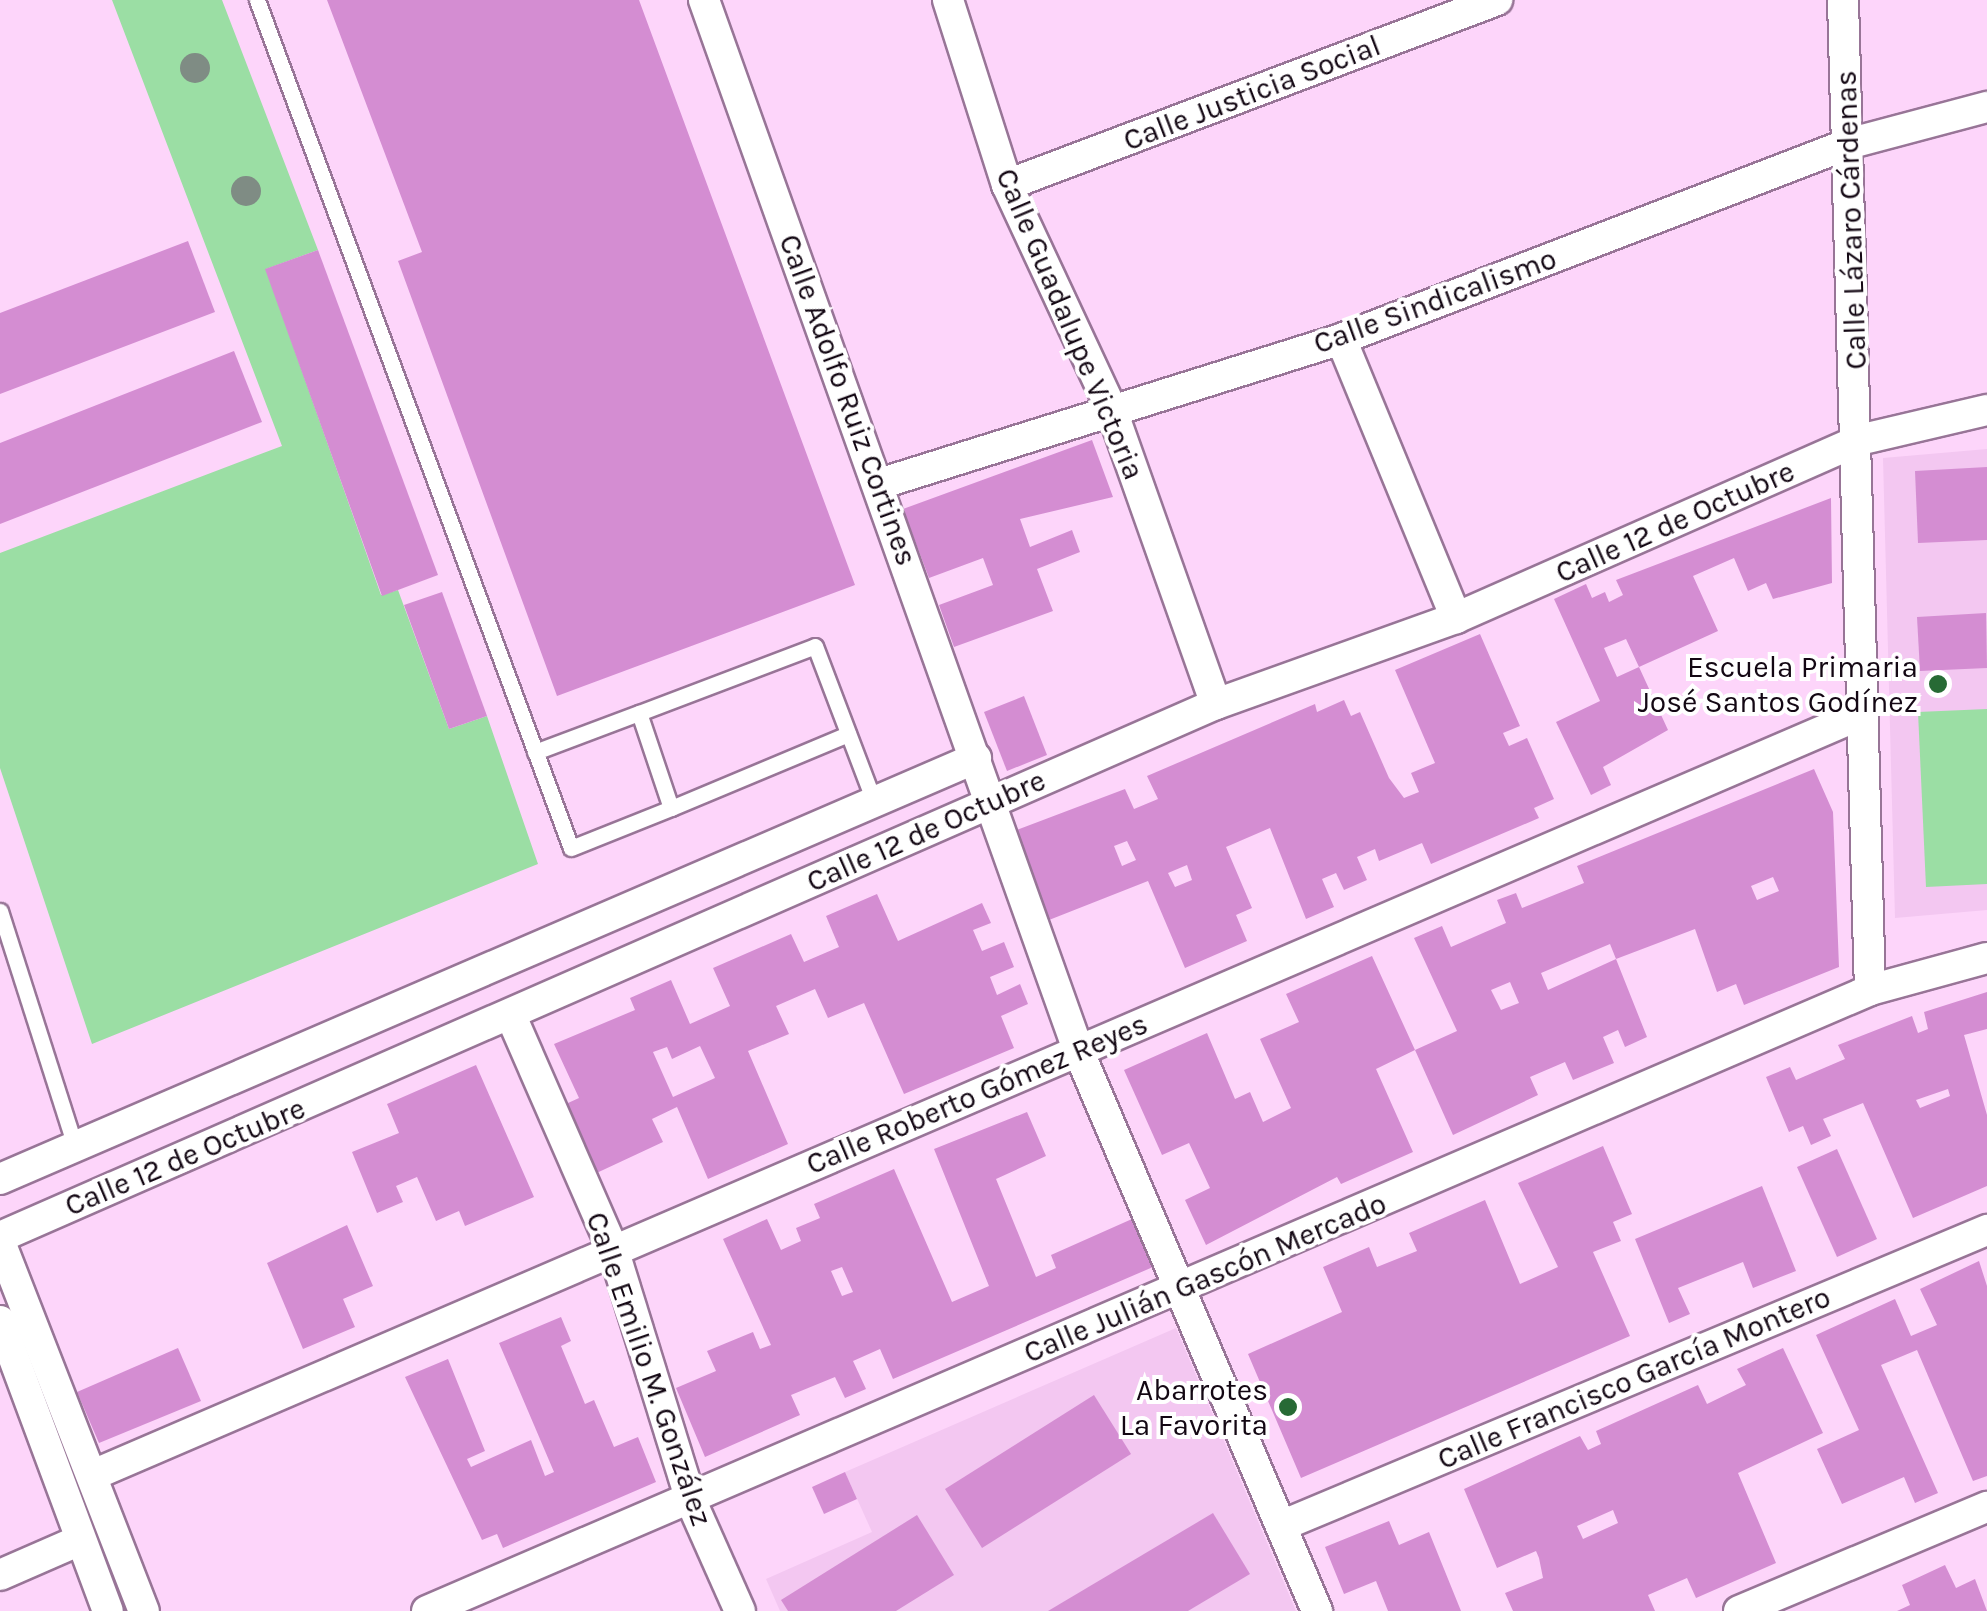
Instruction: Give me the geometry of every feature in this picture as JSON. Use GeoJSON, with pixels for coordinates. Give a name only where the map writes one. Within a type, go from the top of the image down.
{"type":"FeatureCollection","features":[{"type":"Feature","properties":{"kind":"street","name":"Calle Guadalupe Victoria"},"geometry":{"type":"LineString","coordinates":[[948,0],[1008,185],[1111,408],[1216,704]]}},
{"type":"Feature","properties":{"kind":"street","name":"Calle Justicia Social"},"geometry":{"type":"LineString","coordinates":[[1008,185],[1497,0]]}},
{"type":"Feature","properties":{"kind":"street","name":"Calle Lázaro Cárdenas"},"geometry":{"type":"LineString","coordinates":[[1843,0],[1859,440],[1870,990]]}},
{"type":"Feature","properties":{"kind":"street","name":"Calle Adolfo Ruiz Cortines"},"geometry":{"type":"LineString","coordinates":[[714,3],[1078,1050],[1186,1287],[1317,1611]]}},
{"type":"Feature","properties":{"kind":"street","name":"Calle Sindicalismo"},"geometry":{"type":"LineString","coordinates":[[879,484],[1341,338],[1848,144],[1987,106]]}},
{"type":"Feature","properties":{"kind":"street"},"geometry":{"type":"LineString","coordinates":[[1341,338],[1456,618]]}},
{"type":"Feature","properties":{"kind":"street","name":"Calle 12 de Octubre"},"geometry":{"type":"LineString","coordinates":[[0,1240],[1216,704],[1456,618],[1859,440],[1987,410]]}},
{"type":"Feature","properties":{"kind":"street","name":"Calle Roberto Gómez Reyes"},"geometry":{"type":"LineString","coordinates":[[93,1476],[1862,714]]}},
{"type":"Feature","properties":{"kind":"street","name":"Calle 12 de Octubre"},"geometry":{"type":"LineString","coordinates":[[0,1178],[976,758]]}},
{"type":"Feature","properties":{"kind":"street","name":"Calle Julián Gascón Mercado"},"geometry":{"type":"LineString","coordinates":[[426,1611],[691,1502],[1870,990],[1987,958]]}},
{"type":"Feature","properties":{"kind":"street","name":"Calle Emilio M. González"},"geometry":{"type":"LineString","coordinates":[[511,1016],[614,1252],[691,1502],[740,1611]]}},
{"type":"Feature","properties":{"kind":"street","name":"Calle Francisco García Montero"},"geometry":{"type":"LineString","coordinates":[[1281,1526],[1987,1230]]}},
{"type":"Feature","properties":{"kind":"street"},"geometry":{"type":"LineString","coordinates":[[0,1240],[63,1444],[78,1541],[108,1610],[141,1604],[93,1476],[63,1444],[0,1321]]}},
{"type":"Feature","properties":{"kind":"street"},"geometry":{"type":"LineString","coordinates":[[1739,1611],[1987,1507]]}},
{"type":"Feature","properties":{"kind":"street"},"geometry":{"type":"LineString","coordinates":[[0,1575],[78,1541]]}},
{"type":"Feature","properties":{"kind":"lane"},"geometry":{"type":"LineString","coordinates":[[257,0],[571,848],[848,734]]}},
{"type":"Feature","properties":{"kind":"lane"},"geometry":{"type":"LineString","coordinates":[[535,752],[814,646],[874,800]]}},
{"type":"Feature","properties":{"kind":"lane"},"geometry":{"type":"LineString","coordinates":[[640,713],[671,808]]}},
{"type":"Feature","properties":{"kind":"lane"},"geometry":{"type":"LineString","coordinates":[[0,910],[76,1146]]}},
{"type":"Feature","properties":{"kind":"shaded area","name":"Escuela Primaria José Santos Godínez"},"geometry":{"type":"Polygon","coordinates":[[[1987,449],[1987,910],[1895,918],[1883,458],[1987,449]]]}},
{"type":"Feature","properties":{"kind":"shaded area"},"geometry":{"type":"Polygon","coordinates":[[[1176,1328],[1296,1611],[780,1611],[766,1579],[872,1532],[845,1472],[1176,1328]]]}},
{"type":"Feature","properties":{"kind":"green space"},"geometry":{"type":"Polygon","coordinates":[[[112,0],[222,0],[318,250],[266,269],[381,595],[398,590],[449,729],[487,716],[538,864],[92,1044],[0,768],[0,553],[282,446],[112,0]]]}},
{"type":"Feature","properties":{"kind":"green space"},"geometry":{"type":"Polygon","coordinates":[[[1987,709],[1987,884],[1926,887],[1918,712],[1987,709]]]}},
{"type":"Feature","properties":{"kind":"building"},"geometry":{"type":"Polygon","coordinates":[[[327,0],[639,0],[855,585],[557,696],[398,261],[422,252],[327,0]]]}},
{"type":"Feature","properties":{"kind":"building"},"geometry":{"type":"Polygon","coordinates":[[[188,241],[215,312],[0,394],[0,313],[188,241]]]}},
{"type":"Feature","properties":{"kind":"building"},"geometry":{"type":"Polygon","coordinates":[[[318,250],[438,575],[382,596],[265,269],[318,250]]]}},
{"type":"Feature","properties":{"kind":"building"},"geometry":{"type":"Polygon","coordinates":[[[234,351],[262,422],[0,524],[0,443],[234,351]]]}},
{"type":"Feature","properties":{"kind":"building"},"geometry":{"type":"Polygon","coordinates":[[[1092,440],[1113,497],[1020,519],[1030,547],[1072,530],[1080,552],[1037,569],[1053,611],[954,647],[939,605],[993,585],[983,558],[929,578],[903,509],[1092,440]]]}},
{"type":"Feature","properties":{"kind":"building"},"geometry":{"type":"Polygon","coordinates":[[[1987,467],[1987,540],[1918,543],[1915,471],[1987,467]]]}},
{"type":"Feature","properties":{"kind":"building"},"geometry":{"type":"Polygon","coordinates":[[[1831,498],[1832,583],[1773,599],[1766,583],[1748,591],[1734,558],[1693,576],[1718,631],[1639,667],[1668,730],[1603,767],[1611,785],[1591,795],[1556,722],[1600,701],[1554,599],[1586,584],[1592,598],[1605,592],[1609,602],[1623,595],[1616,580],[1831,498]],[[1626,639],[1604,648],[1617,677],[1639,667],[1626,639]]]}},
{"type":"Feature","properties":{"kind":"building"},"geometry":{"type":"Polygon","coordinates":[[[442,592],[487,716],[449,729],[404,605],[442,592]]]}},
{"type":"Feature","properties":{"kind":"building"},"geometry":{"type":"Polygon","coordinates":[[[1986,613],[1987,668],[1920,671],[1917,617],[1986,613]]]}},
{"type":"Feature","properties":{"kind":"building"},"geometry":{"type":"Polygon","coordinates":[[[1480,634],[1520,726],[1503,733],[1509,746],[1527,738],[1554,799],[1534,808],[1539,818],[1431,864],[1422,843],[1379,861],[1375,849],[1357,857],[1367,880],[1344,890],[1336,873],[1322,879],[1334,907],[1306,919],[1270,828],[1226,847],[1252,908],[1236,915],[1247,941],[1185,968],[1148,881],[1049,920],[1014,831],[1125,789],[1134,809],[1158,799],[1147,776],[1315,704],[1317,712],[1344,700],[1351,716],[1360,712],[1389,778],[1404,798],[1419,792],[1411,773],[1435,763],[1395,670],[1480,634]],[[1127,841],[1114,846],[1122,866],[1136,860],[1127,841]],[[1187,865],[1168,873],[1175,887],[1192,880],[1187,865]]]}},
{"type":"Feature","properties":{"kind":"building"},"geometry":{"type":"Polygon","coordinates":[[[1024,696],[1047,755],[1007,771],[984,712],[1024,696]]]}},
{"type":"Feature","properties":{"kind":"building"},"geometry":{"type":"Polygon","coordinates":[[[1814,769],[1833,812],[1839,967],[1744,1005],[1736,984],[1717,992],[1695,929],[1616,959],[1647,1037],[1625,1047],[1618,1030],[1603,1037],[1614,1063],[1573,1080],[1565,1062],[1530,1077],[1538,1095],[1453,1135],[1415,1050],[1457,1031],[1414,938],[1442,926],[1451,947],[1506,923],[1497,900],[1516,893],[1522,908],[1584,883],[1577,866],[1814,769]],[[1773,877],[1751,886],[1757,900],[1779,891],[1773,877]],[[1610,944],[1541,973],[1548,990],[1616,959],[1610,944]],[[1510,982],[1491,990],[1501,1010],[1519,1003],[1510,982]]]}},
{"type":"Feature","properties":{"kind":"building"},"geometry":{"type":"Polygon","coordinates":[[[877,894],[898,941],[982,903],[991,923],[973,930],[982,951],[1004,942],[1014,967],[990,977],[997,995],[1020,984],[1028,1004],[1001,1016],[1014,1048],[904,1094],[864,1003],[828,1018],[815,989],[776,1006],[789,1034],[748,1051],[788,1144],[708,1179],[677,1107],[652,1119],[663,1142],[588,1177],[557,1108],[579,1098],[554,1044],[635,1010],[630,998],[671,980],[690,1024],[730,1006],[713,968],[791,934],[804,962],[839,947],[826,916],[877,894]],[[700,1046],[672,1059],[667,1047],[653,1052],[673,1097],[715,1078],[700,1046]]]}},
{"type":"Feature","properties":{"kind":"building"},"geometry":{"type":"Polygon","coordinates":[[[1372,956],[1415,1050],[1376,1069],[1413,1152],[1341,1184],[1337,1177],[1206,1245],[1185,1200],[1210,1188],[1189,1143],[1162,1155],[1124,1070],[1207,1033],[1235,1099],[1250,1092],[1263,1122],[1291,1108],[1260,1039],[1299,1022],[1286,994],[1372,956]]]}},
{"type":"Feature","properties":{"kind":"building"},"geometry":{"type":"Polygon","coordinates":[[[1987,992],[1987,1029],[1964,1035],[1987,1115],[1987,1186],[1913,1218],[1863,1103],[1823,1119],[1831,1136],[1811,1145],[1803,1126],[1789,1132],[1766,1077],[1790,1067],[1796,1080],[1845,1059],[1838,1045],[1912,1016],[1918,1033],[1928,1029],[1924,1012],[1987,992]],[[1948,1089],[1916,1100],[1920,1108],[1950,1096],[1948,1089]]]}},
{"type":"Feature","properties":{"kind":"building"},"geometry":{"type":"Polygon","coordinates":[[[476,1065],[534,1197],[465,1226],[459,1211],[436,1221],[417,1177],[396,1186],[403,1202],[377,1213],[352,1152],[399,1133],[387,1104],[476,1065]]]}},
{"type":"Feature","properties":{"kind":"building"},"geometry":{"type":"Polygon","coordinates":[[[1027,1112],[1046,1156],[996,1179],[1036,1277],[1056,1268],[1051,1255],[1132,1219],[1153,1267],[893,1379],[880,1349],[853,1361],[866,1389],[845,1398],[835,1377],[791,1395],[800,1415],[705,1457],[676,1388],[716,1371],[707,1351],[753,1332],[760,1349],[771,1345],[723,1239],[767,1219],[781,1250],[801,1241],[796,1228],[820,1218],[814,1204],[894,1169],[952,1302],[989,1286],[934,1149],[1027,1112]],[[842,1267],[831,1271],[842,1296],[853,1292],[842,1267]]]}},
{"type":"Feature","properties":{"kind":"building"},"geometry":{"type":"Polygon","coordinates":[[[1603,1146],[1632,1214],[1613,1222],[1621,1241],[1593,1252],[1630,1336],[1301,1478],[1248,1354],[1342,1312],[1323,1267],[1369,1247],[1377,1267],[1417,1251],[1409,1233],[1485,1200],[1520,1284],[1558,1267],[1518,1183],[1603,1146]]]}},
{"type":"Feature","properties":{"kind":"building"},"geometry":{"type":"Polygon","coordinates":[[[1837,1149],[1877,1239],[1837,1257],[1797,1167],[1837,1149]]]}},
{"type":"Feature","properties":{"kind":"building"},"geometry":{"type":"Polygon","coordinates":[[[1762,1186],[1796,1271],[1753,1288],[1743,1262],[1678,1288],[1690,1314],[1669,1323],[1635,1239],[1762,1186]]]}},
{"type":"Feature","properties":{"kind":"building"},"geometry":{"type":"Polygon","coordinates":[[[347,1225],[373,1286],[343,1299],[355,1327],[303,1349],[267,1263],[347,1225]]]}},
{"type":"Feature","properties":{"kind":"building"},"geometry":{"type":"Polygon","coordinates":[[[1979,1261],[1987,1286],[1987,1476],[1973,1481],[1917,1350],[1881,1365],[1938,1493],[1915,1503],[1904,1477],[1842,1504],[1817,1449],[1859,1430],[1816,1335],[1895,1299],[1911,1336],[1937,1325],[1920,1289],[1979,1261]]]}},
{"type":"Feature","properties":{"kind":"building"},"geometry":{"type":"Polygon","coordinates":[[[561,1317],[571,1341],[561,1346],[585,1404],[594,1400],[614,1447],[638,1437],[656,1482],[503,1548],[497,1534],[482,1540],[405,1377],[448,1359],[485,1451],[467,1459],[471,1467],[531,1440],[545,1476],[554,1472],[499,1343],[561,1317]]]}},
{"type":"Feature","properties":{"kind":"building"},"geometry":{"type":"Polygon","coordinates":[[[178,1348],[201,1401],[99,1443],[77,1392],[178,1348]]]}},
{"type":"Feature","properties":{"kind":"building"},"geometry":{"type":"Polygon","coordinates":[[[1783,1348],[1823,1433],[1738,1473],[1776,1563],[1696,1598],[1687,1578],[1648,1595],[1655,1611],[1513,1611],[1505,1593],[1543,1578],[1539,1558],[1536,1551],[1497,1568],[1464,1489],[1580,1436],[1588,1450],[1601,1444],[1596,1431],[1698,1385],[1707,1404],[1746,1385],[1737,1369],[1783,1348]],[[1613,1510],[1577,1526],[1583,1539],[1618,1523],[1613,1510]]]}},
{"type":"Feature","properties":{"kind":"building"},"geometry":{"type":"Polygon","coordinates":[[[1094,1395],[1131,1454],[982,1548],[945,1489],[1094,1395]]]}},
{"type":"Feature","properties":{"kind":"building"},"geometry":{"type":"Polygon","coordinates":[[[845,1472],[857,1499],[824,1514],[812,1487],[845,1472]]]}},
{"type":"Feature","properties":{"kind":"building"},"geometry":{"type":"Polygon","coordinates":[[[1213,1513],[1250,1574],[1188,1611],[1048,1611],[1213,1513]]]}},
{"type":"Feature","properties":{"kind":"building"},"geometry":{"type":"Polygon","coordinates":[[[917,1515],[954,1575],[896,1611],[788,1611],[781,1600],[917,1515]]]}},
{"type":"Feature","properties":{"kind":"building"},"geometry":{"type":"Polygon","coordinates":[[[1389,1521],[1399,1545],[1429,1532],[1461,1611],[1388,1611],[1376,1581],[1344,1594],[1325,1547],[1389,1521]]]}},
{"type":"Feature","properties":{"kind":"building"},"geometry":{"type":"Polygon","coordinates":[[[1945,1565],[1956,1588],[1975,1579],[1987,1611],[1897,1611],[1910,1605],[1902,1585],[1945,1565]]]}},
{"type":"Feature","properties":{"kind":"place","name":"Escuela Primaria José Santos Godínez"},"geometry":{"type":"Point","coordinates":[1938,684]}},
{"type":"Feature","properties":{"kind":"place","name":"Abarrotes La Favorita"},"geometry":{"type":"Point","coordinates":[1288,1407]}}]}
